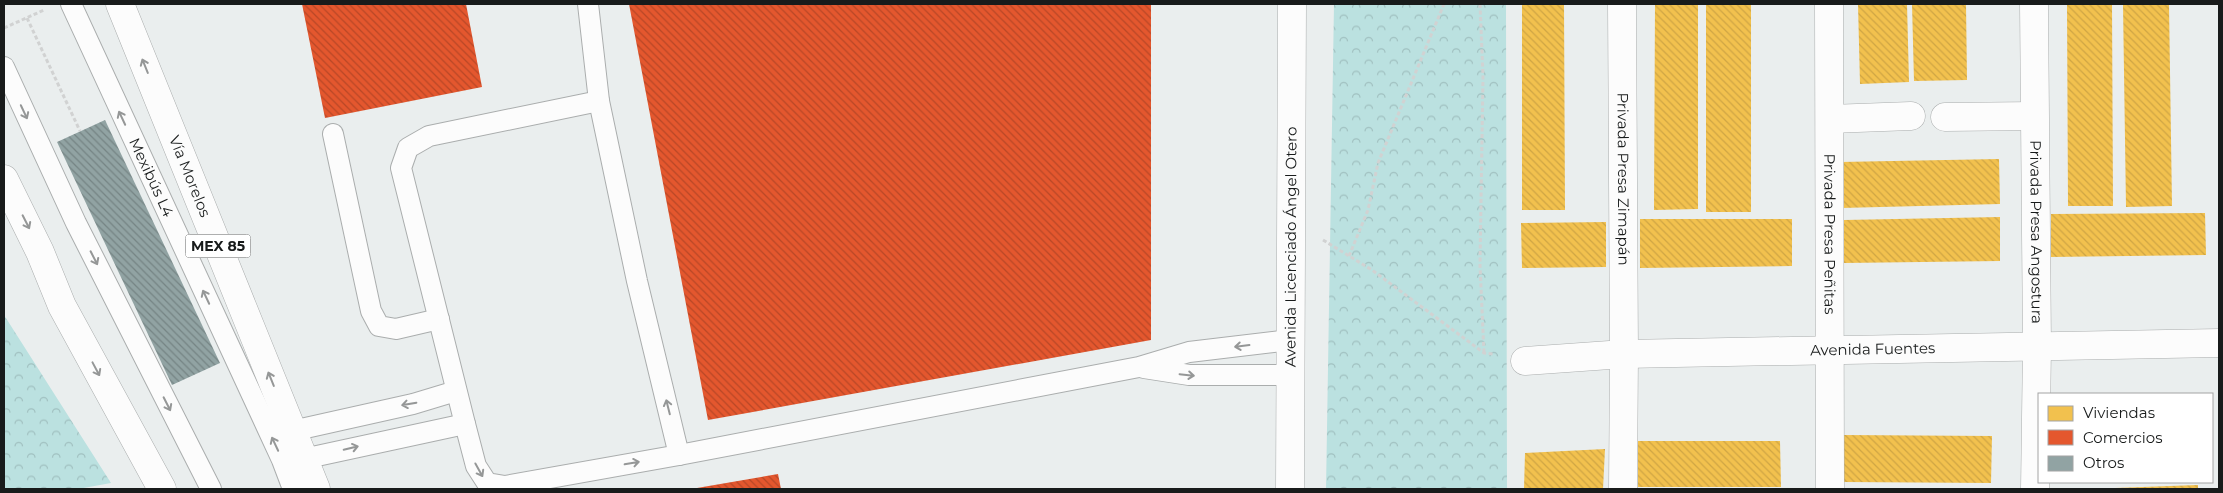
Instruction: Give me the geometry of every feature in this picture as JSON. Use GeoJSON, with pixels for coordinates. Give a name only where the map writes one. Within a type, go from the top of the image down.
{"type":"FeatureCollection","features":[{"type":"Feature","properties":{"kind":"street","name":"Vía Morelos"},"geometry":{"type":"LineString","coordinates":[[120,4],[316,489]]}},
{"type":"Feature","properties":{"kind":"street","name":"Avenida Licenciado Ángel Otero"},"geometry":{"type":"LineString","coordinates":[[1290,489],[1292,4]]}},
{"type":"Feature","properties":{"kind":"street","name":"Privada Presa Zimapán"},"geometry":{"type":"LineString","coordinates":[[1622,4],[1623,489]]}},
{"type":"Feature","properties":{"kind":"street","name":"Privada Presa Peñitas"},"geometry":{"type":"LineString","coordinates":[[1829,4],[1830,489]]}},
{"type":"Feature","properties":{"kind":"street","name":"Privada Presa Angostura"},"geometry":{"type":"LineString","coordinates":[[2034,4],[2037,346],[2036,489]]}},
{"type":"Feature","properties":{"kind":"street"},"geometry":{"type":"LineString","coordinates":[[1830,119],[1911,116]]}},
{"type":"Feature","properties":{"kind":"street"},"geometry":{"type":"LineString","coordinates":[[1945,116],[2034,116]]}},
{"type":"Feature","properties":{"kind":"street"},"geometry":{"type":"LineString","coordinates":[[4,179],[40,252],[62,306],[162,489]]}},
{"type":"Feature","properties":{"kind":"street","name":"Avenida Fuentes"},"geometry":{"type":"LineString","coordinates":[[1526,361],[1624,354],[2219,343]]}},
{"type":"Feature","properties":{"kind":"lane","name":"Mexibús L4"},"geometry":{"type":"LineString","coordinates":[[71,4],[294,489]]}},
{"type":"Feature","properties":{"kind":"lane"},"geometry":{"type":"LineString","coordinates":[[588,4],[600,101],[656,359],[679,455]]}},
{"type":"Feature","properties":{"kind":"lane"},"geometry":{"type":"LineString","coordinates":[[4,67],[76,223],[211,489]]}},
{"type":"Feature","properties":{"kind":"lane"},"geometry":{"type":"LineString","coordinates":[[600,101],[429,136],[408,148],[401,168],[476,466],[487,483],[505,486],[679,455],[1139,367],[1189,352],[1290,340]]}},
{"type":"Feature","properties":{"kind":"lane"},"geometry":{"type":"LineString","coordinates":[[333,134],[371,310],[379,326],[396,329],[439,319]]}},
{"type":"Feature","properties":{"kind":"lane"},"geometry":{"type":"LineString","coordinates":[[1139,367],[1189,376],[1290,375]]}},
{"type":"Feature","properties":{"kind":"lane"},"geometry":{"type":"LineString","coordinates":[[292,431],[395,406],[413,404],[456,391]]}},
{"type":"Feature","properties":{"kind":"lane"},"geometry":{"type":"LineString","coordinates":[[303,459],[465,424]]}},
{"type":"Feature","properties":{"kind":"path"},"geometry":{"type":"LineString","coordinates":[[1349,256],[1368,210],[1378,163],[1444,4]]}},
{"type":"Feature","properties":{"kind":"path"},"geometry":{"type":"LineString","coordinates":[[1480,4],[1483,76],[1480,265],[1484,353]]}},
{"type":"Feature","properties":{"kind":"path"},"geometry":{"type":"LineString","coordinates":[[4,28],[50,7]]}},
{"type":"Feature","properties":{"kind":"path"},"geometry":{"type":"LineString","coordinates":[[27,18],[80,131]]}},
{"type":"Feature","properties":{"kind":"path"},"geometry":{"type":"LineString","coordinates":[[1291,220],[1372,270],[1484,353],[1526,361]]}},
{"type":"Feature","properties":{"kind":"green space"},"geometry":{"type":"Polygon","coordinates":[[[1334,4],[1506,4],[1507,489],[1326,489],[1334,4]]]}},
{"type":"Feature","properties":{"kind":"green space"},"geometry":{"type":"Polygon","coordinates":[[[4,315],[111,483],[78,489],[4,489],[4,315]]]}},
{"type":"Feature","properties":{"kind":"building: Viviendas"},"geometry":{"type":"Polygon","coordinates":[[[1522,4],[1564,4],[1565,210],[1522,210],[1522,4]]]}},
{"type":"Feature","properties":{"kind":"building: Viviendas"},"geometry":{"type":"Polygon","coordinates":[[[1655,4],[1698,4],[1698,209],[1654,210],[1655,4]]]}},
{"type":"Feature","properties":{"kind":"building: Viviendas"},"geometry":{"type":"Polygon","coordinates":[[[1706,4],[1751,4],[1751,212],[1706,212],[1706,4]]]}},
{"type":"Feature","properties":{"kind":"building: Viviendas"},"geometry":{"type":"Polygon","coordinates":[[[1858,4],[1907,4],[1909,82],[1860,84],[1858,4]]]}},
{"type":"Feature","properties":{"kind":"building: Viviendas"},"geometry":{"type":"Polygon","coordinates":[[[1912,4],[1966,4],[1967,80],[1914,81],[1912,4]]]}},
{"type":"Feature","properties":{"kind":"building: Viviendas"},"geometry":{"type":"Polygon","coordinates":[[[2067,4],[2112,4],[2113,206],[2068,206],[2067,4]]]}},
{"type":"Feature","properties":{"kind":"building: Viviendas"},"geometry":{"type":"Polygon","coordinates":[[[2123,4],[2169,4],[2172,206],[2126,207],[2123,4]]]}},
{"type":"Feature","properties":{"kind":"building: Viviendas"},"geometry":{"type":"Polygon","coordinates":[[[1999,159],[2000,204],[1841,208],[1840,162],[1999,159]]]}},
{"type":"Feature","properties":{"kind":"building: Viviendas"},"geometry":{"type":"Polygon","coordinates":[[[2205,213],[2206,255],[2051,257],[2051,214],[2205,213]]]}},
{"type":"Feature","properties":{"kind":"building: Viviendas"},"geometry":{"type":"Polygon","coordinates":[[[2000,217],[2000,261],[1844,263],[1844,220],[2000,217]]]}},
{"type":"Feature","properties":{"kind":"building: Viviendas"},"geometry":{"type":"Polygon","coordinates":[[[1640,219],[1792,219],[1792,266],[1640,268],[1640,219]]]}},
{"type":"Feature","properties":{"kind":"building: Viviendas"},"geometry":{"type":"Polygon","coordinates":[[[1606,222],[1606,267],[1522,268],[1521,223],[1606,222]]]}},
{"type":"Feature","properties":{"kind":"building: Viviendas"},"geometry":{"type":"Polygon","coordinates":[[[1842,435],[1992,436],[1991,483],[1844,482],[1842,435]]]}},
{"type":"Feature","properties":{"kind":"building: Viviendas"},"geometry":{"type":"Polygon","coordinates":[[[1638,441],[1780,441],[1781,487],[1638,487],[1638,441]]]}},
{"type":"Feature","properties":{"kind":"building: Viviendas"},"geometry":{"type":"Polygon","coordinates":[[[1605,449],[1603,489],[1524,489],[1525,453],[1605,449]]]}},
{"type":"Feature","properties":{"kind":"building: Viviendas"},"geometry":{"type":"Polygon","coordinates":[[[2198,485],[2198,489],[2115,489],[2115,488],[2198,485]]]}},
{"type":"Feature","properties":{"kind":"building: Comercios"},"geometry":{"type":"Polygon","coordinates":[[[302,4],[466,4],[482,87],[325,118],[302,4]]]}},
{"type":"Feature","properties":{"kind":"building: Comercios"},"geometry":{"type":"Polygon","coordinates":[[[629,4],[1151,4],[1151,340],[708,420],[629,4]]]}},
{"type":"Feature","properties":{"kind":"building: Comercios"},"geometry":{"type":"Polygon","coordinates":[[[778,474],[781,489],[697,488],[778,474]]]}},
{"type":"Feature","properties":{"kind":"building: Otros"},"geometry":{"type":"Polygon","coordinates":[[[105,120],[220,363],[172,385],[57,142],[105,120]]]}}]}
